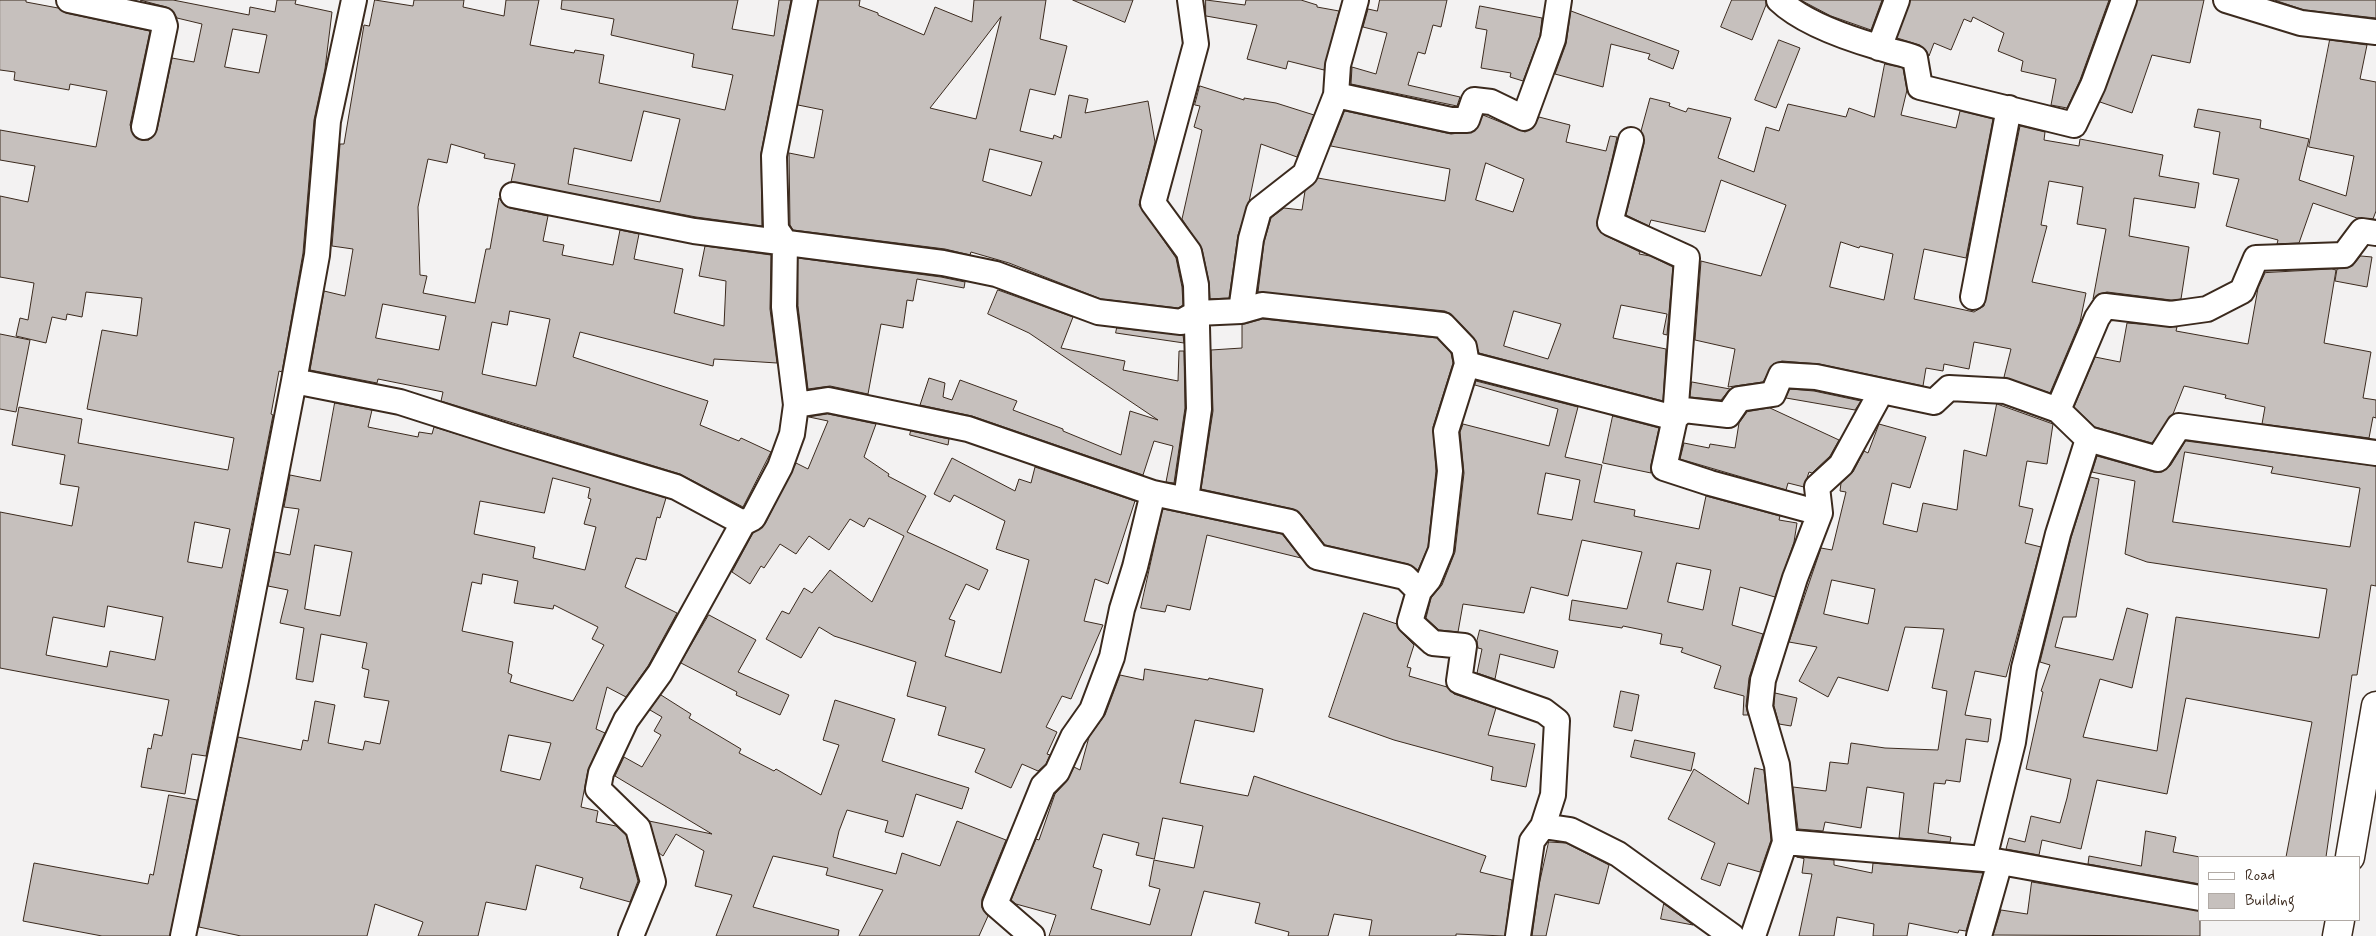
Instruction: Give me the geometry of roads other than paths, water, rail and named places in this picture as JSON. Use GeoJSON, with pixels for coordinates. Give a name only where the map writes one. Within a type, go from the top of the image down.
{"type":"FeatureCollection","features":[{"type":"Feature","properties":{"kind":"street"},"geometry":{"type":"LineString","coordinates":[[69,0],[163,20],[165,26],[144,127]]}},
{"type":"Feature","properties":{"kind":"street"},"geometry":{"type":"LineString","coordinates":[[183,936],[236,680],[294,381],[317,255],[328,122],[354,0]]}},
{"type":"Feature","properties":{"kind":"street"},"geometry":{"type":"LineString","coordinates":[[632,936],[653,882],[638,828],[598,789],[601,773],[626,720],[660,673],[743,523],[754,518],[780,467],[792,434],[796,405],[784,307],[785,242],[776,229],[774,156],[805,0]]}},
{"type":"Feature","properties":{"kind":"street"},"geometry":{"type":"LineString","coordinates":[[1186,499],[1199,409],[1196,284],[1189,252],[1153,203],[1196,44],[1190,0]]}},
{"type":"Feature","properties":{"kind":"street"},"geometry":{"type":"LineString","coordinates":[[1241,311],[1251,239],[1259,210],[1305,174],[1336,95],[1338,65],[1356,0]]}},
{"type":"Feature","properties":{"kind":"street"},"geometry":{"type":"LineString","coordinates":[[1336,95],[1450,120],[1467,120],[1474,100],[1491,102],[1524,118],[1552,40],[1559,0]]}},
{"type":"Feature","properties":{"kind":"street"},"geometry":{"type":"LineString","coordinates":[[1779,0],[1790,10],[1879,48],[1898,51],[1916,58],[1920,87],[2074,125],[2093,85],[2124,0]]}},
{"type":"Feature","properties":{"kind":"street"},"geometry":{"type":"LineString","coordinates":[[1879,48],[1897,0]]}},
{"type":"Feature","properties":{"kind":"street"},"geometry":{"type":"LineString","coordinates":[[2226,0],[2301,23],[2376,32]]}},
{"type":"Feature","properties":{"kind":"street"},"geometry":{"type":"LineString","coordinates":[[1973,297],[2009,108]]}},
{"type":"Feature","properties":{"kind":"street"},"geometry":{"type":"LineString","coordinates":[[1631,140],[1610,223],[1687,258],[1675,418],[1664,468],[1710,483],[1820,513]]}},
{"type":"Feature","properties":{"kind":"street"},"geometry":{"type":"LineString","coordinates":[[513,195],[694,231],[943,262],[996,274],[1098,312],[1181,322],[1197,313],[1241,311],[1262,306],[1443,325],[1464,347],[1466,364],[1446,431],[1450,471],[1441,550],[1429,579],[1419,592],[1410,622],[1433,643],[1464,646],[1459,681],[1544,711],[1558,721],[1553,795],[1543,826],[1532,841],[1518,936]]}},
{"type":"Feature","properties":{"kind":"street"},"geometry":{"type":"LineString","coordinates":[[2058,410],[2097,318],[2105,306],[2171,314],[2207,308],[2242,291],[2256,258],[2344,255],[2362,231],[2376,233]]}},
{"type":"Feature","properties":{"kind":"street"},"geometry":{"type":"LineString","coordinates":[[1466,364],[1675,418]]}},
{"type":"Feature","properties":{"kind":"street"},"geometry":{"type":"LineString","coordinates":[[1675,418],[1684,410],[1728,415],[1739,399],[1773,394],[1781,375],[1816,377],[1934,402],[1949,388],[2005,391],[2058,410],[2088,439],[2158,459],[2179,426],[2376,452]]}},
{"type":"Feature","properties":{"kind":"street"},"geometry":{"type":"LineString","coordinates":[[294,381],[400,402],[676,487],[743,523]]}},
{"type":"Feature","properties":{"kind":"street"},"geometry":{"type":"LineString","coordinates":[[1752,936],[1785,842],[1777,765],[1760,707],[1763,680],[1795,578],[1820,513],[1816,487],[1841,465],[1881,392]]}},
{"type":"Feature","properties":{"kind":"street"},"geometry":{"type":"LineString","coordinates":[[796,405],[828,400],[968,429],[1153,493],[1290,522],[1317,557],[1405,578],[1419,592]]}},
{"type":"Feature","properties":{"kind":"street"},"geometry":{"type":"LineString","coordinates":[[1979,936],[2027,658],[2058,534],[2088,439]]}},
{"type":"Feature","properties":{"kind":"street"},"geometry":{"type":"LineString","coordinates":[[1032,936],[995,904],[1043,786],[1057,772],[1073,738],[1092,710],[1112,657],[1122,608],[1135,567],[1153,493]]}},
{"type":"Feature","properties":{"kind":"street"},"geometry":{"type":"LineString","coordinates":[[2350,856],[2376,706]]}},
{"type":"Feature","properties":{"kind":"street"},"geometry":{"type":"LineString","coordinates":[[1543,826],[1570,830],[1618,854],[1732,936]]}},
{"type":"Feature","properties":{"kind":"street"},"geometry":{"type":"LineString","coordinates":[[1785,842],[1992,861],[2198,898]]}}]}
